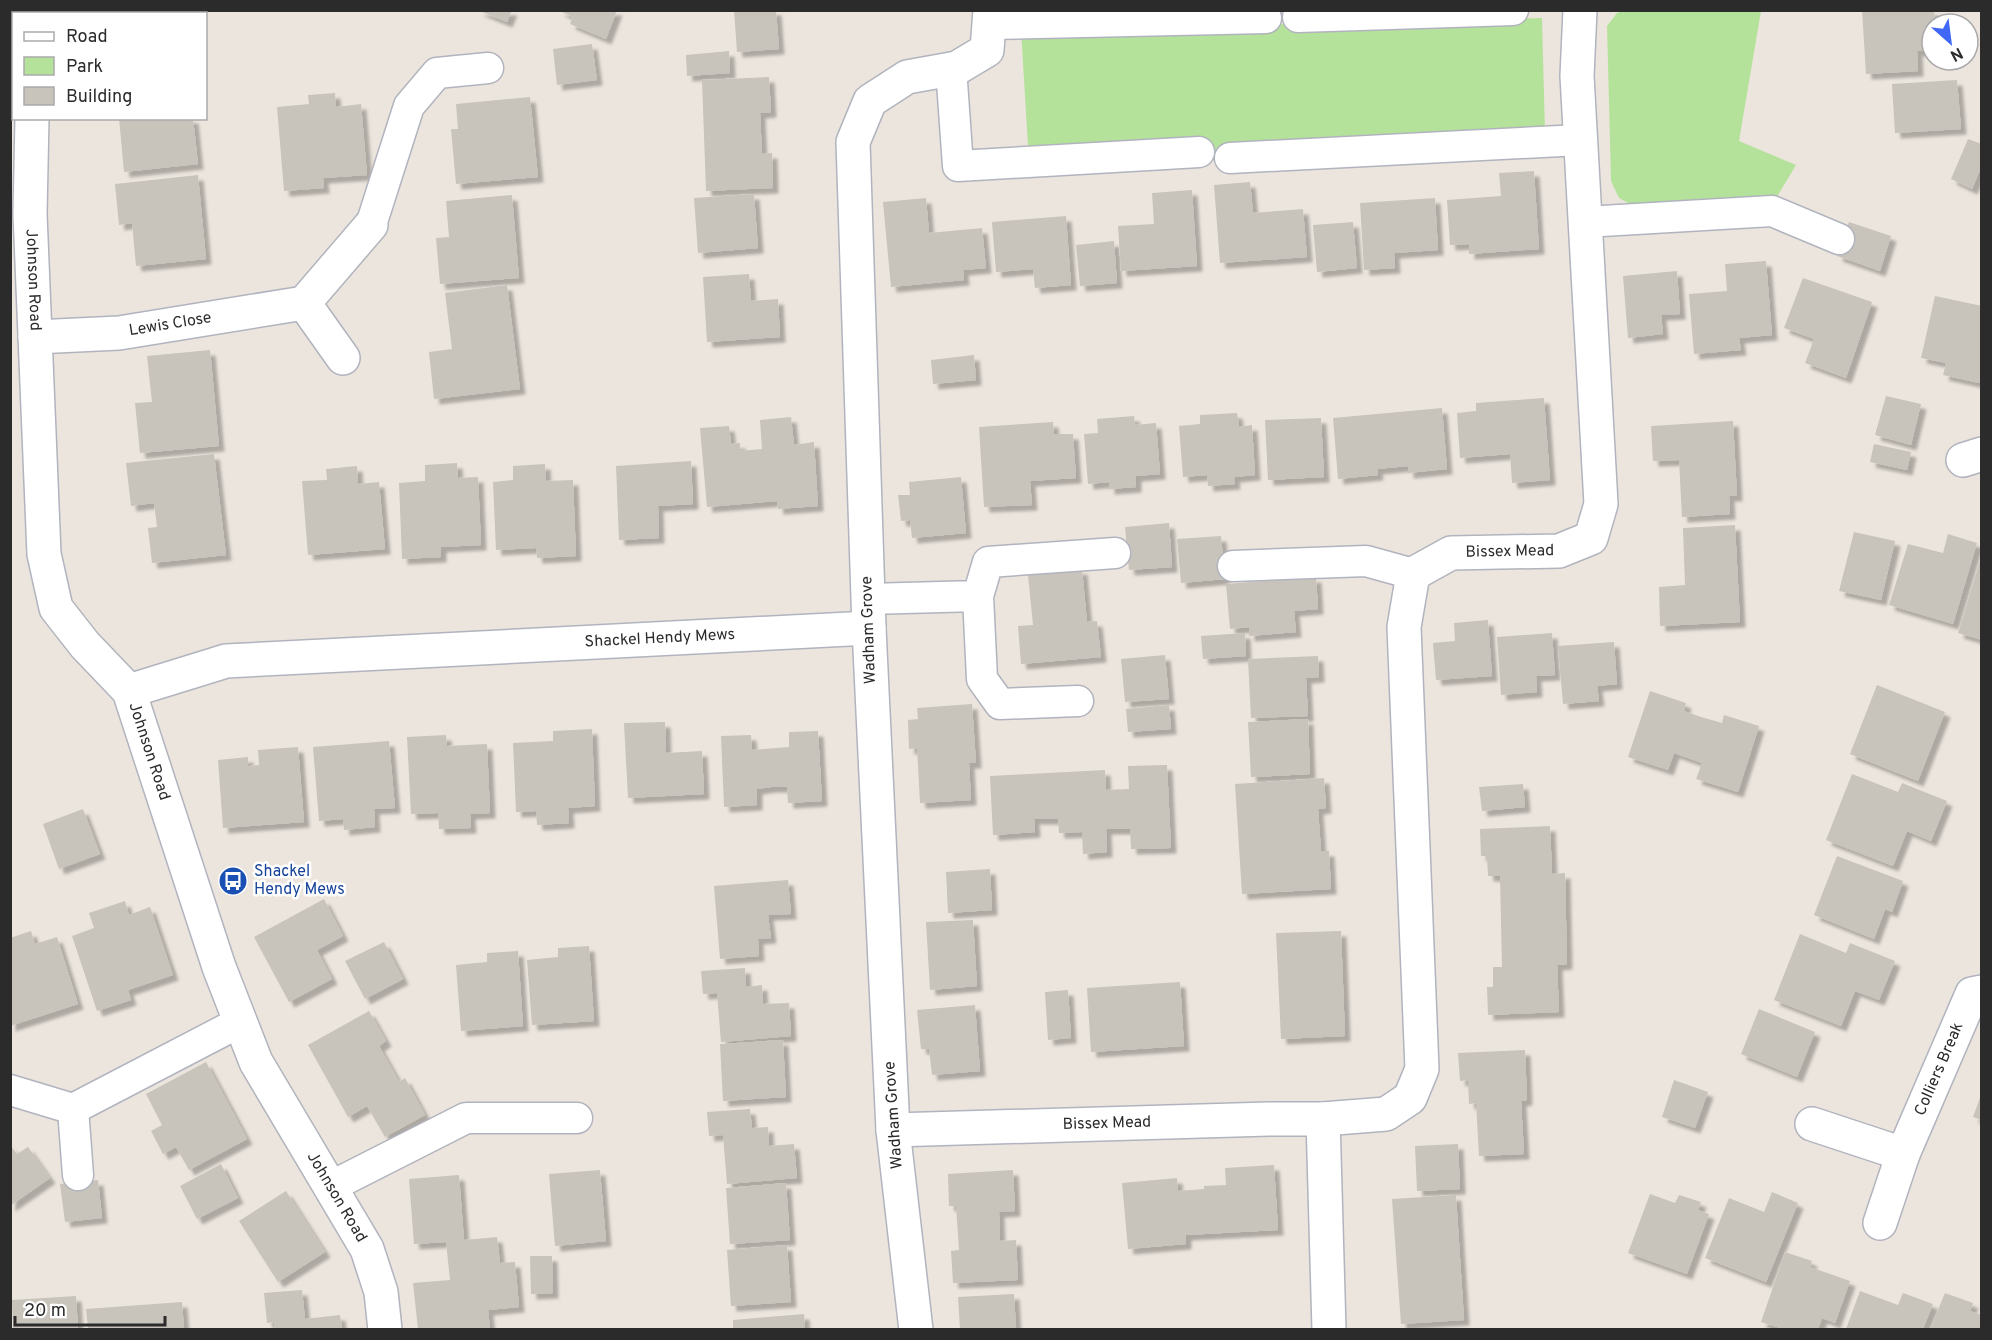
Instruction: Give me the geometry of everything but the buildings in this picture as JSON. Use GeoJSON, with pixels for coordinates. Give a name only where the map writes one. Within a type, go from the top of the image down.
{"type":"FeatureCollection","features":[{"type":"Feature","properties":{"kind":"street","name":"Bissex Mead"},"geometry":{"type":"LineString","coordinates":[[893,1131],[1323,1119],[1386,1114],[1410,1098],[1422,1069],[1404,627],[1413,574],[1451,553],[1560,551],[1591,538],[1601,504],[1577,76],[1580,10]]}},
{"type":"Feature","properties":{"kind":"street","name":"Wadham Grove"},"geometry":{"type":"LineString","coordinates":[[916,1329],[893,1131],[868,614],[853,142],[870,101],[907,77],[957,68],[987,50],[990,17]]}},
{"type":"Feature","properties":{"kind":"street","name":"Johnson Road"},"geometry":{"type":"LineString","coordinates":[[25,120],[44,554],[56,608],[85,645],[129,691],[219,967],[256,1062],[367,1249],[381,1292],[385,1329]]}},
{"type":"Feature","properties":{"kind":"street"},"geometry":{"type":"LineString","coordinates":[[343,358],[304,303],[371,225]]}},
{"type":"Feature","properties":{"kind":"street","name":"Lewis Close"},"geometry":{"type":"LineString","coordinates":[[35,338],[119,333],[304,303]]}},
{"type":"Feature","properties":{"kind":"street","name":"Shackel Hendy Mews"},"geometry":{"type":"LineString","coordinates":[[129,691],[226,661],[868,614]]}},
{"type":"Feature","properties":{"kind":"street","name":"Colliers Break"},"geometry":{"type":"LineString","coordinates":[[1880,1223],[1903,1154],[1972,994],[1982,992]]}},
{"type":"Feature","properties":{"kind":"street"},"geometry":{"type":"LineString","coordinates":[[1323,1119],[1329,1329]]}},
{"type":"Feature","properties":{"kind":"street"},"geometry":{"type":"LineString","coordinates":[[1812,1124],[1903,1154]]}},
{"type":"Feature","properties":{"kind":"lane"},"geometry":{"type":"LineString","coordinates":[[1298,17],[1513,10]]}},
{"type":"Feature","properties":{"kind":"lane"},"geometry":{"type":"LineString","coordinates":[[990,17],[1266,18]]}},
{"type":"Feature","properties":{"kind":"lane"},"geometry":{"type":"LineString","coordinates":[[371,225],[409,106],[437,73],[488,68]]}},
{"type":"Feature","properties":{"kind":"lane"},"geometry":{"type":"LineString","coordinates":[[951,68],[958,166],[1199,152]]}},
{"type":"Feature","properties":{"kind":"lane"},"geometry":{"type":"LineString","coordinates":[[1230,158],[1580,140]]}},
{"type":"Feature","properties":{"kind":"lane"},"geometry":{"type":"LineString","coordinates":[[1585,222],[1772,211],[1839,239]]}},
{"type":"Feature","properties":{"kind":"lane"},"geometry":{"type":"LineString","coordinates":[[1078,701],[1000,704],[982,679],[978,596],[988,562],[1115,553]]}},
{"type":"Feature","properties":{"kind":"lane"},"geometry":{"type":"LineString","coordinates":[[1233,566],[1366,561],[1413,574]]}},
{"type":"Feature","properties":{"kind":"lane"},"geometry":{"type":"LineString","coordinates":[[868,614],[978,596]]}},
{"type":"Feature","properties":{"kind":"lane"},"geometry":{"type":"LineString","coordinates":[[10,1090],[73,1109],[240,1022]]}},
{"type":"Feature","properties":{"kind":"lane"},"geometry":{"type":"LineString","coordinates":[[73,1109],[78,1175]]}},
{"type":"Feature","properties":{"kind":"lane"},"geometry":{"type":"LineString","coordinates":[[330,1187],[466,1118],[577,1118]]}},
{"type":"Feature","properties":{"kind":"green space"},"geometry":{"type":"Polygon","coordinates":[[[1622,11],[1761,11],[1739,141],[1796,165],[1775,200],[1630,204],[1619,198],[1611,181],[1607,26],[1617,13],[1622,11]]]}},
{"type":"Feature","properties":{"kind":"green space"},"geometry":{"type":"Polygon","coordinates":[[[1542,18],[1545,132],[1029,162],[1021,30],[1542,18]]]}},
{"type":"Feature","properties":{"kind":"place","name":"Shackel Hendy Mews"},"geometry":{"type":"Point","coordinates":[233,881]}}]}
